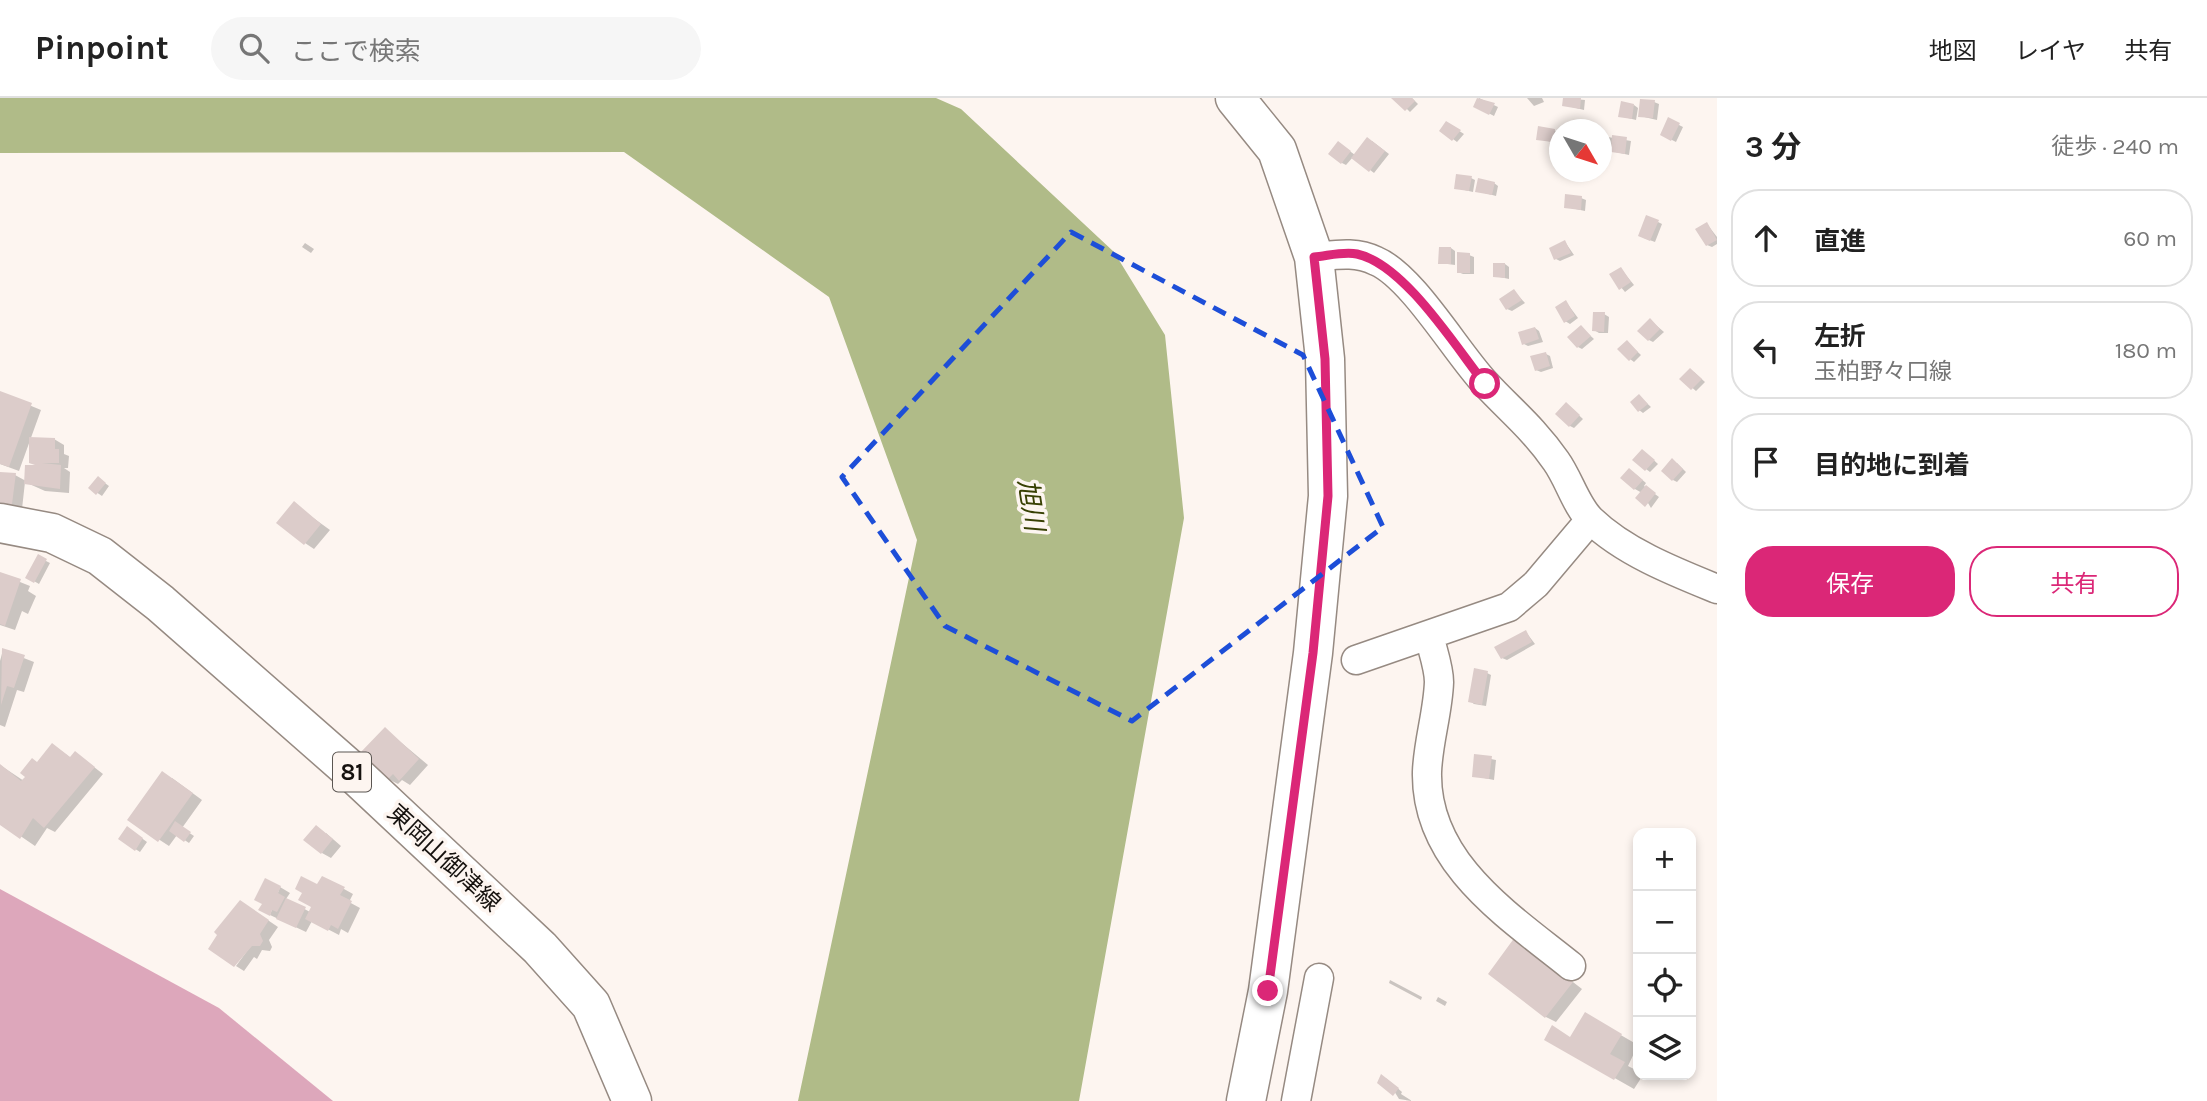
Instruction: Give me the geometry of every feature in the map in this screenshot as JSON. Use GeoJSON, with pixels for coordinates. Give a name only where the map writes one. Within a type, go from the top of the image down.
{"type":"FeatureCollection","features":[{"type":"Feature","properties":{"kind":"main road"},"geometry":{"type":"LineString","coordinates":[[1235,98],[1277,150],[1314,257],[1325,359],[1328,496],[1313,653],[1271,964],[1246,1101]]}},
{"type":"Feature","properties":{"kind":"main road","name":"東岡山御津線"},"geometry":{"type":"LineString","coordinates":[[0,523],[52,533],[100,556],[160,603],[348,768],[540,948],[592,1005],[632,1101]]}},
{"type":"Feature","properties":{"kind":"street"},"geometry":{"type":"LineString","coordinates":[[1314,257],[1355,253],[1378,261],[1397,275],[1485,384],[1531,426],[1558,463],[1590,520],[1628,546],[1679,573],[1717,589]]}},
{"type":"Feature","properties":{"kind":"street"},"geometry":{"type":"LineString","coordinates":[[1356,660],[1509,607],[1536,584],[1590,520]]}},
{"type":"Feature","properties":{"kind":"street"},"geometry":{"type":"LineString","coordinates":[[1429,635],[1439,680],[1427,773],[1433,817],[1450,852],[1482,895],[1572,966]]}},
{"type":"Feature","properties":{"kind":"street"},"geometry":{"type":"LineString","coordinates":[[1296,1101],[1319,978]]}},
{"type":"Feature","properties":{"kind":"highlighted area"},"geometry":{"type":"Polygon","coordinates":[[[1071,232],[1303,355],[1383,527],[1132,721],[945,626],[842,477],[1071,232]]]}},
{"type":"Feature","properties":{"kind":"shaded area"},"geometry":{"type":"Polygon","coordinates":[[[0,889],[219,1008],[333,1101],[0,1101],[0,889]]]}},
{"type":"Feature","properties":{"kind":"water","name":"旭川"},"geometry":{"type":"Polygon","coordinates":[[[0,98],[936,98],[961,109],[1114,252],[1165,335],[1184,518],[1079,1101],[798,1101],[917,540],[829,297],[624,152],[0,153],[0,98]]]}},
{"type":"Feature","properties":{"kind":"building"},"geometry":{"type":"Polygon","coordinates":[[[1391,98],[1412,98],[1415,101],[1405,111],[1391,98]]]}},
{"type":"Feature","properties":{"kind":"building"},"geometry":{"type":"Polygon","coordinates":[[[1477,98],[1495,103],[1489,115],[1473,107],[1477,98]]]}},
{"type":"Feature","properties":{"kind":"building"},"geometry":{"type":"Polygon","coordinates":[[[1563,98],[1581,98],[1580,109],[1562,106],[1563,98]]]}},
{"type":"Feature","properties":{"kind":"building"},"geometry":{"type":"Polygon","coordinates":[[[1640,99],[1655,100],[1653,118],[1638,117],[1640,99]]]}},
{"type":"Feature","properties":{"kind":"building"},"geometry":{"type":"Polygon","coordinates":[[[1621,101],[1634,104],[1632,119],[1618,117],[1621,101]]]}},
{"type":"Feature","properties":{"kind":"building"},"geometry":{"type":"Polygon","coordinates":[[[1668,117],[1680,123],[1671,141],[1660,135],[1668,117]]]}},
{"type":"Feature","properties":{"kind":"building"},"geometry":{"type":"Polygon","coordinates":[[[1446,121],[1461,130],[1452,141],[1439,131],[1446,121]]]}},
{"type":"Feature","properties":{"kind":"building"},"geometry":{"type":"Polygon","coordinates":[[[1538,126],[1549,128],[1549,142],[1536,140],[1538,126]]]}},
{"type":"Feature","properties":{"kind":"building"},"geometry":{"type":"Polygon","coordinates":[[[1612,135],[1627,137],[1625,154],[1612,152],[1612,135]]]}},
{"type":"Feature","properties":{"kind":"building"},"geometry":{"type":"Polygon","coordinates":[[[1367,137],[1385,151],[1369,172],[1351,158],[1367,137]]]}},
{"type":"Feature","properties":{"kind":"building"},"geometry":{"type":"Polygon","coordinates":[[[1338,141],[1351,151],[1341,164],[1328,154],[1338,141]]]}},
{"type":"Feature","properties":{"kind":"building"},"geometry":{"type":"Polygon","coordinates":[[[1456,174],[1472,176],[1469,191],[1454,189],[1456,174]]]}},
{"type":"Feature","properties":{"kind":"building"},"geometry":{"type":"Polygon","coordinates":[[[1478,178],[1495,182],[1492,195],[1475,192],[1478,178]]]}},
{"type":"Feature","properties":{"kind":"building"},"geometry":{"type":"Polygon","coordinates":[[[1565,194],[1582,196],[1581,210],[1564,208],[1565,194]]]}},
{"type":"Feature","properties":{"kind":"building"},"geometry":{"type":"Polygon","coordinates":[[[1646,215],[1659,220],[1650,241],[1638,236],[1646,215]]]}},
{"type":"Feature","properties":{"kind":"building"},"geometry":{"type":"Polygon","coordinates":[[[1707,222],[1717,240],[1706,246],[1695,229],[1707,222]]]}},
{"type":"Feature","properties":{"kind":"building"},"geometry":{"type":"Polygon","coordinates":[[[1565,240],[1571,253],[1554,260],[1549,248],[1565,240]]]}},
{"type":"Feature","properties":{"kind":"building"},"geometry":{"type":"Polygon","coordinates":[[[1439,247],[1451,247],[1451,264],[1438,264],[1439,247]]]}},
{"type":"Feature","properties":{"kind":"building"},"geometry":{"type":"Polygon","coordinates":[[[1457,252],[1470,253],[1470,273],[1457,273],[1457,252]]]}},
{"type":"Feature","properties":{"kind":"building"},"geometry":{"type":"Polygon","coordinates":[[[1493,263],[1505,263],[1505,278],[1493,277],[1493,263]]]}},
{"type":"Feature","properties":{"kind":"building"},"geometry":{"type":"Polygon","coordinates":[[[1621,267],[1631,282],[1619,290],[1609,274],[1621,267]]]}},
{"type":"Feature","properties":{"kind":"building"},"geometry":{"type":"Polygon","coordinates":[[[1514,289],[1522,300],[1506,310],[1499,299],[1514,289]]]}},
{"type":"Feature","properties":{"kind":"building"},"geometry":{"type":"Polygon","coordinates":[[[1566,300],[1575,316],[1564,323],[1555,307],[1566,300]]]}},
{"type":"Feature","properties":{"kind":"building"},"geometry":{"type":"Polygon","coordinates":[[[1593,312],[1605,312],[1604,332],[1592,331],[1593,312]]]}},
{"type":"Feature","properties":{"kind":"building"},"geometry":{"type":"Polygon","coordinates":[[[1650,318],[1660,329],[1648,341],[1637,331],[1650,318]]]}},
{"type":"Feature","properties":{"kind":"building"},"geometry":{"type":"Polygon","coordinates":[[[1581,325],[1591,336],[1577,348],[1567,337],[1581,325]]]}},
{"type":"Feature","properties":{"kind":"building"},"geometry":{"type":"Polygon","coordinates":[[[1535,327],[1539,339],[1522,345],[1518,332],[1535,327]]]}},
{"type":"Feature","properties":{"kind":"building"},"geometry":{"type":"Polygon","coordinates":[[[1627,340],[1638,352],[1629,361],[1617,349],[1627,340]]]}},
{"type":"Feature","properties":{"kind":"building"},"geometry":{"type":"Polygon","coordinates":[[[1546,352],[1550,366],[1535,371],[1530,356],[1546,352]]]}},
{"type":"Feature","properties":{"kind":"building"},"geometry":{"type":"Polygon","coordinates":[[[1690,368],[1702,379],[1691,390],[1679,379],[1690,368]]]}},
{"type":"Feature","properties":{"kind":"building"},"geometry":{"type":"Polygon","coordinates":[[[0,391],[32,403],[9,467],[0,464],[0,391]]]}},
{"type":"Feature","properties":{"kind":"building"},"geometry":{"type":"Polygon","coordinates":[[[1639,394],[1648,404],[1638,412],[1630,402],[1639,394]]]}},
{"type":"Feature","properties":{"kind":"building"},"geometry":{"type":"Polygon","coordinates":[[[1566,402],[1580,415],[1569,427],[1555,414],[1566,402]]]}},
{"type":"Feature","properties":{"kind":"building"},"geometry":{"type":"Polygon","coordinates":[[[29,437],[55,438],[55,449],[59,449],[59,463],[42,463],[61,465],[60,489],[24,484],[25,465],[35,465],[29,463],[29,437]]]}},
{"type":"Feature","properties":{"kind":"building"},"geometry":{"type":"Polygon","coordinates":[[[1642,449],[1655,460],[1645,471],[1632,460],[1642,449]]]}},
{"type":"Feature","properties":{"kind":"building"},"geometry":{"type":"Polygon","coordinates":[[[1672,458],[1683,469],[1672,481],[1661,471],[1672,458]]]}},
{"type":"Feature","properties":{"kind":"building"},"geometry":{"type":"Polygon","coordinates":[[[1629,468],[1643,480],[1634,490],[1620,478],[1629,468]]]}},
{"type":"Feature","properties":{"kind":"building"},"geometry":{"type":"Polygon","coordinates":[[[0,472],[16,473],[12,504],[0,503],[0,472]]]}},
{"type":"Feature","properties":{"kind":"building"},"geometry":{"type":"Polygon","coordinates":[[[98,476],[106,483],[96,495],[88,488],[98,476]]]}},
{"type":"Feature","properties":{"kind":"building"},"geometry":{"type":"Polygon","coordinates":[[[1646,485],[1656,493],[1645,507],[1635,498],[1646,485]]]}},
{"type":"Feature","properties":{"kind":"building"},"geometry":{"type":"Polygon","coordinates":[[[294,501],[321,524],[304,545],[276,523],[294,501]]]}},
{"type":"Feature","properties":{"kind":"building"},"geometry":{"type":"Polygon","coordinates":[[[38,554],[47,559],[34,583],[25,578],[38,554]]]}},
{"type":"Feature","properties":{"kind":"building"},"geometry":{"type":"Polygon","coordinates":[[[0,572],[21,579],[5,626],[0,624],[0,572]]]}},
{"type":"Feature","properties":{"kind":"building"},"geometry":{"type":"Polygon","coordinates":[[[1526,630],[1532,642],[1501,659],[1494,647],[1526,630]]]}},
{"type":"Feature","properties":{"kind":"building"},"geometry":{"type":"Polygon","coordinates":[[[2,648],[25,655],[14,688],[7,686],[1,705],[2,648]]]}},
{"type":"Feature","properties":{"kind":"building"},"geometry":{"type":"Polygon","coordinates":[[[1474,668],[1488,671],[1482,705],[1468,702],[1474,668]]]}},
{"type":"Feature","properties":{"kind":"building"},"geometry":{"type":"Polygon","coordinates":[[[385,727],[419,759],[399,781],[393,774],[387,780],[359,754],[385,727]]]}},
{"type":"Feature","properties":{"kind":"building"},"geometry":{"type":"Polygon","coordinates":[[[52,743],[70,757],[75,751],[95,767],[44,828],[33,818],[20,839],[0,825],[0,764],[21,781],[25,777],[20,773],[32,758],[37,762],[52,743]]]}},
{"type":"Feature","properties":{"kind":"building"},"geometry":{"type":"Polygon","coordinates":[[[1474,754],[1492,756],[1489,779],[1472,777],[1474,754]]]}},
{"type":"Feature","properties":{"kind":"building"},"geometry":{"type":"Polygon","coordinates":[[[162,771],[193,793],[158,842],[127,820],[162,771]]]}},
{"type":"Feature","properties":{"kind":"building"},"geometry":{"type":"Polygon","coordinates":[[[175,821],[191,832],[184,842],[169,831],[175,821]]]}},
{"type":"Feature","properties":{"kind":"building"},"geometry":{"type":"Polygon","coordinates":[[[316,825],[333,839],[321,854],[303,840],[316,825]]]}},
{"type":"Feature","properties":{"kind":"building"},"geometry":{"type":"Polygon","coordinates":[[[127,826],[143,838],[135,851],[118,839],[127,826]]]}},
{"type":"Feature","properties":{"kind":"building"},"geometry":{"type":"Polygon","coordinates":[[[301,876],[317,884],[322,876],[345,887],[340,895],[352,901],[338,929],[331,925],[328,931],[305,919],[311,907],[298,900],[302,893],[295,889],[301,876]]]}},
{"type":"Feature","properties":{"kind":"building"},"geometry":{"type":"Polygon","coordinates":[[[265,878],[281,886],[278,893],[285,897],[277,912],[272,910],[270,916],[258,910],[262,904],[254,900],[265,878]]]}},
{"type":"Feature","properties":{"kind":"building"},"geometry":{"type":"Polygon","coordinates":[[[286,898],[306,907],[296,928],[276,919],[286,898]]]}},
{"type":"Feature","properties":{"kind":"building"},"geometry":{"type":"Polygon","coordinates":[[[240,900],[269,920],[260,934],[263,941],[260,946],[252,946],[234,967],[208,949],[217,935],[214,932],[240,900]]]}},
{"type":"Feature","properties":{"kind":"building"},"geometry":{"type":"Polygon","coordinates":[[[1515,937],[1573,982],[1545,1018],[1488,974],[1515,937]]]}},
{"type":"Feature","properties":{"kind":"building"},"geometry":{"type":"Polygon","coordinates":[[[1585,1012],[1622,1034],[1610,1054],[1625,1062],[1614,1080],[1544,1040],[1552,1025],[1570,1037],[1585,1012]]]}},
{"type":"Feature","properties":{"kind":"building"},"geometry":{"type":"Polygon","coordinates":[[[1381,1074],[1399,1088],[1393,1096],[1377,1083],[1381,1074]]]}},
{"type":"Feature","properties":{"kind":"route"},"geometry":{"type":"LineString","coordinates":[[1268,991],[1313,653],[1328,496],[1325,359],[1314,257],[1355,253],[1378,261],[1397,275],[1485,384]]}}]}
